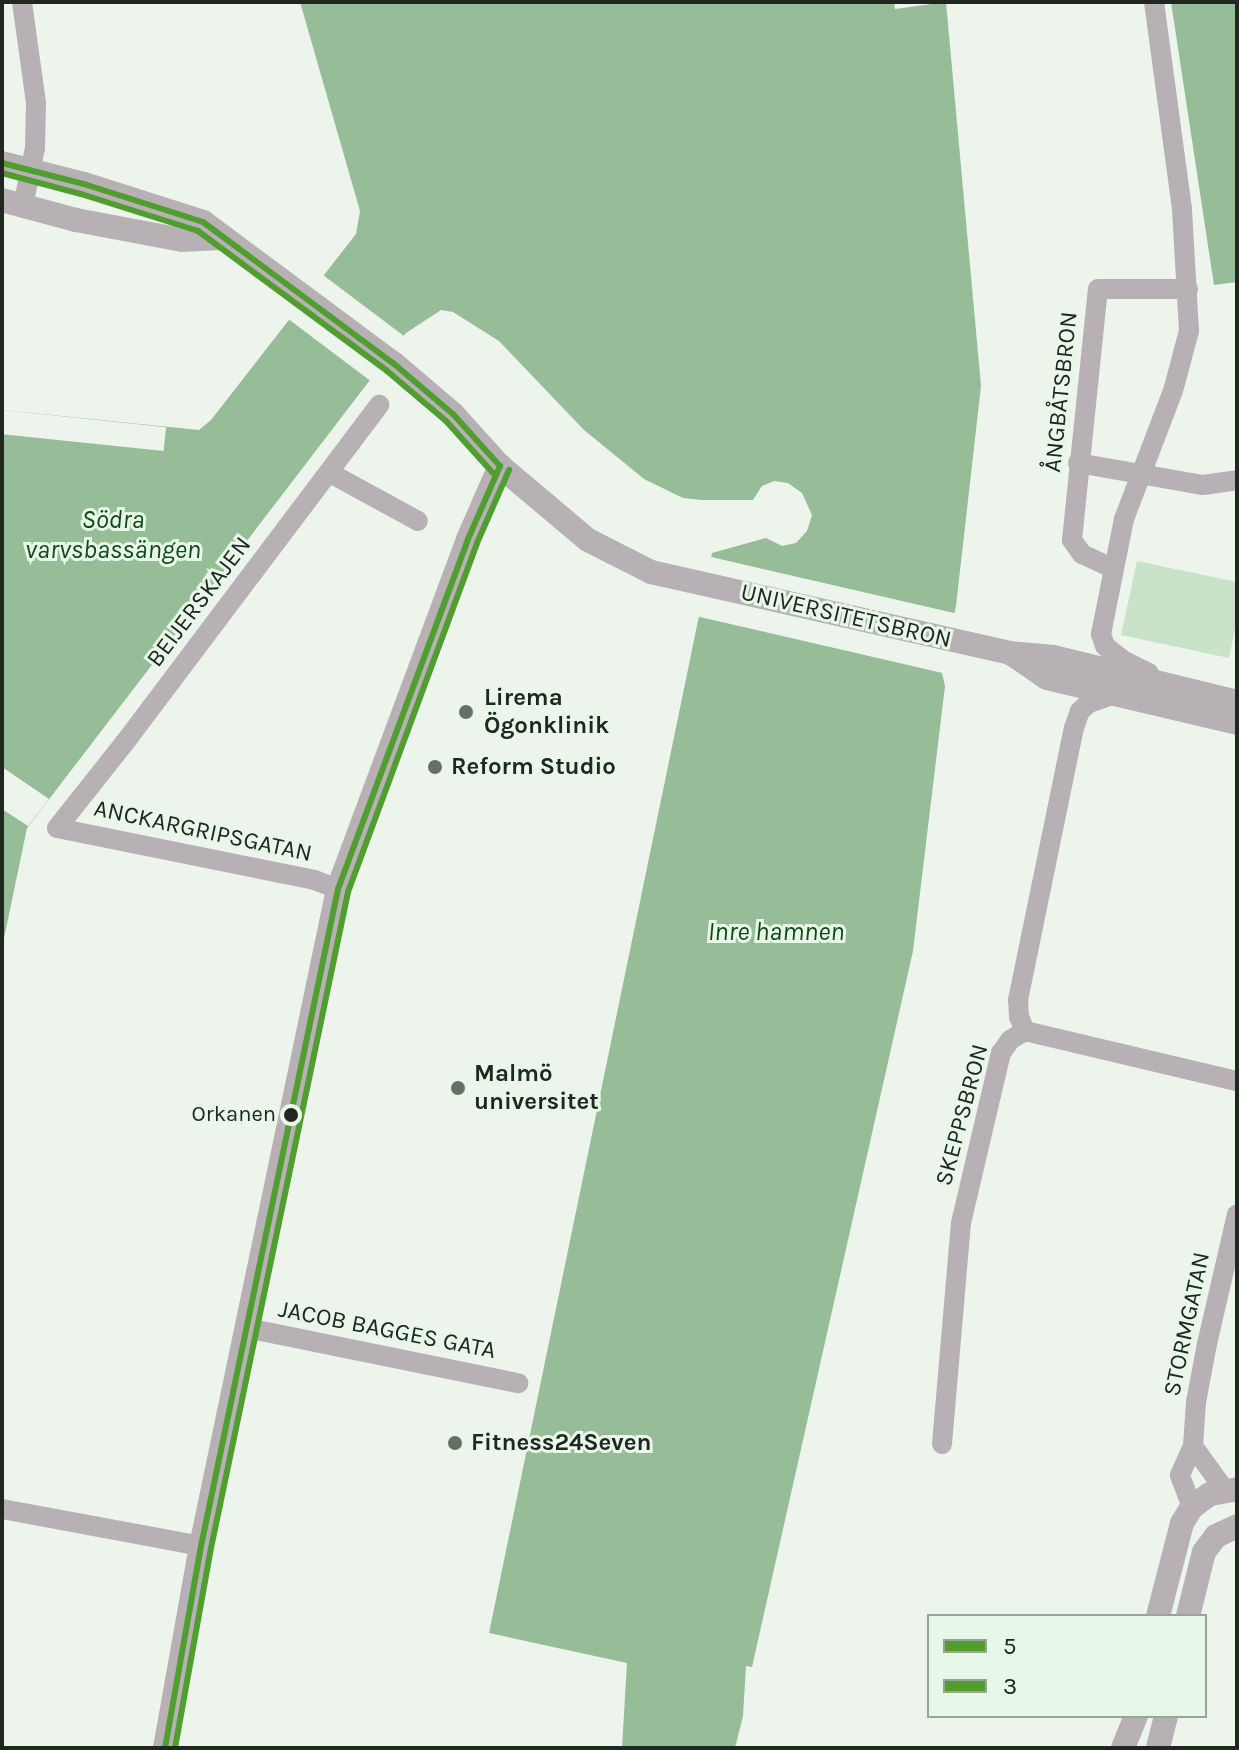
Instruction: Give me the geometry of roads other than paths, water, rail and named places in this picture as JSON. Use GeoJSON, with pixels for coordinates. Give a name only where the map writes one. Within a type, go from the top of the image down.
{"type":"FeatureCollection","features":[{"type":"Feature","properties":{"kind":"street"},"geometry":{"type":"LineString","coordinates":[[22,2],[36,103],[32,169],[12,203],[182,240],[220,238]]}},
{"type":"Feature","properties":{"kind":"street"},"geometry":{"type":"LineString","coordinates":[[1154,2],[1182,209],[1189,331],[1173,391],[1140,475],[1112,568],[1102,618],[1105,646],[1124,661],[1182,689]]}},
{"type":"Feature","properties":{"kind":"street","name":"UNIVERSITETSBRON"},"geometry":{"type":"LineString","coordinates":[[2,163],[32,169],[203,222],[220,238],[299,292],[393,363],[453,414],[500,466],[588,540],[651,572],[1010,653]]}},
{"type":"Feature","properties":{"kind":"street","name":"ÅNGBÅTSBRON"},"geometry":{"type":"LineString","coordinates":[[1112,568],[1082,554],[1072,540],[1098,289],[1188,289]]}},
{"type":"Feature","properties":{"kind":"street","name":"BEIJERSKAJEN"},"geometry":{"type":"LineString","coordinates":[[57,828],[379,405]]}},
{"type":"Feature","properties":{"kind":"street"},"geometry":{"type":"LineString","coordinates":[[1078,463],[1203,485],[1237,480]]}},
{"type":"Feature","properties":{"kind":"street"},"geometry":{"type":"LineString","coordinates":[[165,1748],[201,1546],[338,889],[470,533],[500,466]]}},
{"type":"Feature","properties":{"kind":"street"},"geometry":{"type":"LineString","coordinates":[[330,473],[418,521]]}},
{"type":"Feature","properties":{"kind":"street"},"geometry":{"type":"LineString","coordinates":[[1010,653],[1053,657],[1237,702]]}},
{"type":"Feature","properties":{"kind":"street"},"geometry":{"type":"LineString","coordinates":[[1010,653],[1047,678],[1237,723]]}},
{"type":"Feature","properties":{"kind":"street","name":"SKEPPSBRON"},"geometry":{"type":"LineString","coordinates":[[942,1444],[944,1391],[961,1223],[1001,1053],[1010,1040],[1025,1031],[1019,1017],[1018,1000],[1074,728],[1080,711],[1089,703],[1115,694]]}},
{"type":"Feature","properties":{"kind":"street","name":"ANCKARGRIPSGATAN"},"geometry":{"type":"LineString","coordinates":[[57,828],[315,880],[338,889]]}},
{"type":"Feature","properties":{"kind":"street"},"geometry":{"type":"LineString","coordinates":[[1025,1031],[1237,1081]]}},
{"type":"Feature","properties":{"kind":"street","name":"STORMGATAN"},"geometry":{"type":"LineString","coordinates":[[1216,1495],[1180,1475],[1193,1446],[1201,1373],[1237,1214]]}},
{"type":"Feature","properties":{"kind":"street","name":"JACOB BAGGES GATA"},"geometry":{"type":"LineString","coordinates":[[247,1328],[518,1383]]}},
{"type":"Feature","properties":{"kind":"street"},"geometry":{"type":"LineString","coordinates":[[1159,1614],[1182,1523],[1216,1495],[1193,1446]]}},
{"type":"Feature","properties":{"kind":"street"},"geometry":{"type":"LineString","coordinates":[[2,1509],[201,1546]]}},
{"type":"Feature","properties":{"kind":"street"},"geometry":{"type":"LineString","coordinates":[[1188,1614],[1204,1552],[1227,1531]]}},
{"type":"Feature","properties":{"kind":"street"},"geometry":{"type":"LineString","coordinates":[[1123,1748],[1135,1718]]}},
{"type":"Feature","properties":{"kind":"street"},"geometry":{"type":"LineString","coordinates":[[1158,1748],[1166,1718]]}},
{"type":"Feature","properties":{"kind":"water"},"geometry":{"type":"Polygon","coordinates":[[[300,2],[894,2],[895,9],[946,2],[981,386],[956,606],[942,673],[945,686],[913,951],[752,1667],[746,1666],[743,1716],[735,1748],[622,1748],[627,1663],[489,1633],[712,553],[766,538],[782,546],[796,543],[807,531],[812,515],[802,493],[788,483],[774,481],[762,486],[753,500],[702,500],[683,498],[644,479],[584,430],[499,341],[453,312],[441,310],[406,333],[27,828],[2,948],[2,410],[199,430],[211,420],[356,234],[360,211],[300,2]]]}},
{"type":"Feature","properties":{"kind":"water"},"geometry":{"type":"Polygon","coordinates":[[[1171,2],[1237,2],[1237,282],[1214,285],[1171,2]]]}},
{"type":"Feature","properties":{"kind":"place","name":"Lirema Ögonklinik"},"geometry":{"type":"Point","coordinates":[466,712]}},
{"type":"Feature","properties":{"kind":"place","name":"Reform Studio"},"geometry":{"type":"Point","coordinates":[435,767]}},
{"type":"Feature","properties":{"kind":"place","name":"Malmö universitet"},"geometry":{"type":"Point","coordinates":[458,1088]}},
{"type":"Feature","properties":{"kind":"place","name":"Orkanen"},"geometry":{"type":"Point","coordinates":[291,1115]}},
{"type":"Feature","properties":{"kind":"place","name":"Fitness24Seven"},"geometry":{"type":"Point","coordinates":[455,1443]}},
{"type":"Feature","properties":{"kind":"water label","name":"Södra varvsbassängen"},"geometry":{"type":"Point","coordinates":[113,535]}},
{"type":"Feature","properties":{"kind":"water label","name":"Inre hamnen"},"geometry":{"type":"Point","coordinates":[776,932]}}]}
